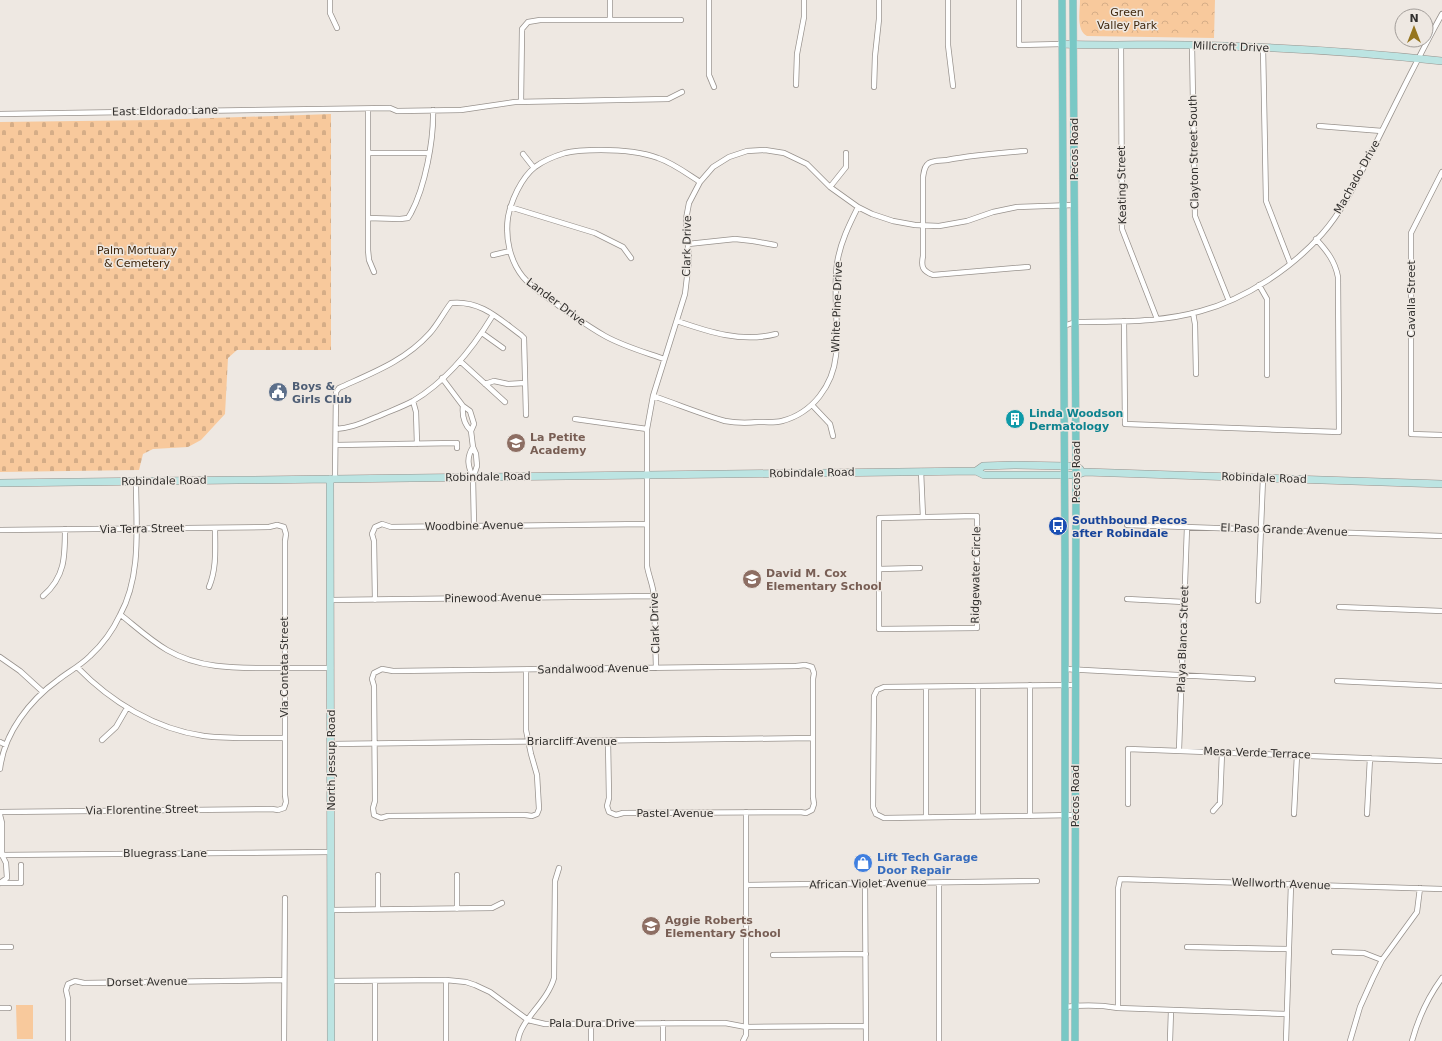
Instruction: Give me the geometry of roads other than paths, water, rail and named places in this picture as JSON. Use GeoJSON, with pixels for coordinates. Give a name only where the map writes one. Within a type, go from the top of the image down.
{"type":"FeatureCollection","features":[{"type":"Feature","properties":{"kind":"main road","name":"Pecos Road"},"geometry":{"type":"LineString","coordinates":[[1062,0],[1065,466],[1065,1041]]}},
{"type":"Feature","properties":{"kind":"main road","name":"Pecos Road"},"geometry":{"type":"LineString","coordinates":[[1073,0],[1076,466],[1075,1041]]}},
{"type":"Feature","properties":{"kind":"main road"},"geometry":{"type":"LineString","coordinates":[[1065,561],[1069,562],[1070,572],[1075,587]]}},
{"type":"Feature","properties":{"kind":"street"},"geometry":{"type":"LineString","coordinates":[[330,0],[330,13],[337,28]]}},
{"type":"Feature","properties":{"kind":"street"},"geometry":{"type":"LineString","coordinates":[[610,0],[610,20]]}},
{"type":"Feature","properties":{"kind":"street"},"geometry":{"type":"LineString","coordinates":[[709,0],[708,75],[714,87]]}},
{"type":"Feature","properties":{"kind":"street"},"geometry":{"type":"LineString","coordinates":[[796,85],[797,54],[804,17],[804,0]]}},
{"type":"Feature","properties":{"kind":"street"},"geometry":{"type":"LineString","coordinates":[[874,87],[879,0]]}},
{"type":"Feature","properties":{"kind":"street"},"geometry":{"type":"LineString","coordinates":[[948,0],[948,45],[953,86]]}},
{"type":"Feature","properties":{"kind":"street","name":"Millcroft Drive"},"geometry":{"type":"LineString","coordinates":[[1019,0],[1019,45],[1192,45],[1263,48],[1442,61]]}},
{"type":"Feature","properties":{"kind":"street","name":"Machado Drive"},"geometry":{"type":"LineString","coordinates":[[1064,326],[1075,322],[1157,319],[1202,311],[1240,297],[1290,264],[1316,239],[1344,205],[1442,14]]}},
{"type":"Feature","properties":{"kind":"street"},"geometry":{"type":"LineString","coordinates":[[681,20],[540,20],[528,22],[522,29],[521,102],[668,99],[682,92]]}},
{"type":"Feature","properties":{"kind":"street","name":"Keating Street"},"geometry":{"type":"LineString","coordinates":[[1121,45],[1122,229],[1157,319]]}},
{"type":"Feature","properties":{"kind":"street","name":"Clayton Street South"},"geometry":{"type":"LineString","coordinates":[[1192,45],[1195,216],[1229,301]]}},
{"type":"Feature","properties":{"kind":"street"},"geometry":{"type":"LineString","coordinates":[[1263,48],[1266,201],[1290,264]]}},
{"type":"Feature","properties":{"kind":"street","name":"East Eldorado Lane"},"geometry":{"type":"LineString","coordinates":[[0,114],[390,108],[397,110],[460,110],[521,102]]}},
{"type":"Feature","properties":{"kind":"street"},"geometry":{"type":"LineString","coordinates":[[368,109],[369,260],[374,272]]}},
{"type":"Feature","properties":{"kind":"street"},"geometry":{"type":"LineString","coordinates":[[368,218],[408,218],[414,208],[429,153],[434,128],[433,110]]}},
{"type":"Feature","properties":{"kind":"street"},"geometry":{"type":"LineString","coordinates":[[1319,126],[1382,131]]}},
{"type":"Feature","properties":{"kind":"street","name":"Lander Drive"},"geometry":{"type":"LineString","coordinates":[[664,359],[629,347],[605,336],[542,294],[524,278],[515,265],[510,252],[507,224],[510,207],[520,186],[534,168],[549,159],[566,153],[582,150],[621,150],[638,152],[658,158],[679,168],[700,182]]}},
{"type":"Feature","properties":{"kind":"street","name":"Clark Drive"},"geometry":{"type":"LineString","coordinates":[[656,668],[654,596],[653,586],[647,566],[647,429],[653,396],[685,294],[688,277],[686,219],[689,203],[700,182],[714,167],[729,157],[747,151],[765,150],[784,153],[806,164],[830,187],[858,207],[872,214],[893,221],[939,226],[967,222],[993,212],[1017,207],[1074,205]]}},
{"type":"Feature","properties":{"kind":"street"},"geometry":{"type":"LineString","coordinates":[[1025,151],[980,154],[943,161],[935,161],[928,164],[924,170],[923,177],[922,264],[926,272],[933,275],[1028,267]]}},
{"type":"Feature","properties":{"kind":"street"},"geometry":{"type":"LineString","coordinates":[[369,153],[429,153]]}},
{"type":"Feature","properties":{"kind":"street"},"geometry":{"type":"LineString","coordinates":[[830,187],[846,167],[846,153]]}},
{"type":"Feature","properties":{"kind":"street"},"geometry":{"type":"LineString","coordinates":[[523,154],[534,168]]}},
{"type":"Feature","properties":{"kind":"street","name":"Cavalla Street"},"geometry":{"type":"LineString","coordinates":[[1442,172],[1411,233],[1411,434],[1442,435]]}},
{"type":"Feature","properties":{"kind":"street"},"geometry":{"type":"LineString","coordinates":[[510,207],[595,233],[623,247],[631,258]]}},
{"type":"Feature","properties":{"kind":"street","name":"White Pine Drive"},"geometry":{"type":"LineString","coordinates":[[653,396],[726,421],[741,423],[781,421],[799,415],[812,405],[823,393],[835,367],[837,263],[843,239],[858,207]]}},
{"type":"Feature","properties":{"kind":"street"},"geometry":{"type":"LineString","coordinates":[[688,244],[735,239],[753,240],[775,245]]}},
{"type":"Feature","properties":{"kind":"street"},"geometry":{"type":"LineString","coordinates":[[1124,321],[1125,424],[1339,432],[1338,277],[1336,267],[1331,256],[1316,239]]}},
{"type":"Feature","properties":{"kind":"street"},"geometry":{"type":"LineString","coordinates":[[493,255],[510,252]]}},
{"type":"Feature","properties":{"kind":"street"},"geometry":{"type":"LineString","coordinates":[[1259,285],[1267,299],[1267,375]]}},
{"type":"Feature","properties":{"kind":"street"},"geometry":{"type":"LineString","coordinates":[[333,479],[336,445],[336,392],[339,388],[401,359],[430,332],[451,302],[480,306],[522,335],[524,338],[526,415]]}},
{"type":"Feature","properties":{"kind":"street"},"geometry":{"type":"LineString","coordinates":[[1193,313],[1196,324],[1196,374]]}},
{"type":"Feature","properties":{"kind":"street"},"geometry":{"type":"LineString","coordinates":[[336,429],[348,429],[413,401],[442,378],[460,361],[493,315]]}},
{"type":"Feature","properties":{"kind":"street"},"geometry":{"type":"LineString","coordinates":[[677,321],[709,332],[730,336],[763,338],[776,334]]}},
{"type":"Feature","properties":{"kind":"street"},"geometry":{"type":"LineString","coordinates":[[482,332],[503,348]]}},
{"type":"Feature","properties":{"kind":"street"},"geometry":{"type":"LineString","coordinates":[[460,361],[505,402]]}},
{"type":"Feature","properties":{"kind":"street"},"geometry":{"type":"LineString","coordinates":[[442,378],[463,406],[470,411],[474,424],[471,431],[472,447],[476,454],[477,466],[473,478],[474,526]]}},
{"type":"Feature","properties":{"kind":"street"},"geometry":{"type":"LineString","coordinates":[[485,384],[494,381],[508,384],[525,383]]}},
{"type":"Feature","properties":{"kind":"street"},"geometry":{"type":"LineString","coordinates":[[413,401],[416,412],[417,444]]}},
{"type":"Feature","properties":{"kind":"street"},"geometry":{"type":"LineString","coordinates":[[812,405],[830,424],[833,436]]}},
{"type":"Feature","properties":{"kind":"street"},"geometry":{"type":"LineString","coordinates":[[463,406],[462,413],[467,427],[471,431]]}},
{"type":"Feature","properties":{"kind":"street"},"geometry":{"type":"LineString","coordinates":[[576,419],[647,429]]}},
{"type":"Feature","properties":{"kind":"street"},"geometry":{"type":"LineString","coordinates":[[336,445],[457,443],[457,448]]}},
{"type":"Feature","properties":{"kind":"street"},"geometry":{"type":"LineString","coordinates":[[472,447],[468,454],[468,467],[473,478]]}},
{"type":"Feature","properties":{"kind":"street","name":"Robindale Road"},"geometry":{"type":"LineString","coordinates":[[976,471],[983,466],[1076,466]]}},
{"type":"Feature","properties":{"kind":"street"},"geometry":{"type":"LineString","coordinates":[[1076,466],[1085,472]]}},
{"type":"Feature","properties":{"kind":"street"},"geometry":{"type":"LineString","coordinates":[[921,471],[923,517]]}},
{"type":"Feature","properties":{"kind":"street","name":"Robindale Road"},"geometry":{"type":"LineString","coordinates":[[0,483],[976,471],[984,475],[1076,475],[1085,472],[1442,484]]}},
{"type":"Feature","properties":{"kind":"street"},"geometry":{"type":"LineString","coordinates":[[1258,601],[1263,478]]}},
{"type":"Feature","properties":{"kind":"street","name":"North Jessup Road"},"geometry":{"type":"LineString","coordinates":[[330,1041],[331,600],[333,479]]}},
{"type":"Feature","properties":{"kind":"street"},"geometry":{"type":"LineString","coordinates":[[0,769],[6,745],[21,717],[32,703],[57,680],[77,667],[99,646],[121,615],[134,575],[136,481]]}},
{"type":"Feature","properties":{"kind":"street","name":"Ridgewater Circle"},"geometry":{"type":"LineString","coordinates":[[977,516],[977,628],[879,629],[879,518],[923,517],[977,516]]}},
{"type":"Feature","properties":{"kind":"street","name":"Woodbine Avenue"},"geometry":{"type":"LineString","coordinates":[[375,600],[374,541],[372,534],[375,527],[382,524],[391,527],[647,524]]}},
{"type":"Feature","properties":{"kind":"street","name":"Via Terra Street"},"geometry":{"type":"LineString","coordinates":[[0,530],[215,528],[269,527],[277,525],[284,527]]}},
{"type":"Feature","properties":{"kind":"street","name":"El Paso Grande Avenue"},"geometry":{"type":"LineString","coordinates":[[1127,525],[1442,536]]}},
{"type":"Feature","properties":{"kind":"street","name":"Via Contata Street"},"geometry":{"type":"LineString","coordinates":[[284,527],[286,534],[284,668],[286,802],[284,808]]}},
{"type":"Feature","properties":{"kind":"street","name":"Playa Blanca Street"},"geometry":{"type":"LineString","coordinates":[[1178,750],[1187,527]]}},
{"type":"Feature","properties":{"kind":"street"},"geometry":{"type":"LineString","coordinates":[[209,587],[214,577],[215,528]]}},
{"type":"Feature","properties":{"kind":"street"},"geometry":{"type":"LineString","coordinates":[[43,596],[51,590],[58,580],[65,552],[65,529]]}},
{"type":"Feature","properties":{"kind":"street"},"geometry":{"type":"LineString","coordinates":[[879,569],[920,568]]}},
{"type":"Feature","properties":{"kind":"street","name":"Pinewood Avenue"},"geometry":{"type":"LineString","coordinates":[[331,600],[654,596]]}},
{"type":"Feature","properties":{"kind":"street"},"geometry":{"type":"LineString","coordinates":[[1127,599],[1184,602]]}},
{"type":"Feature","properties":{"kind":"street"},"geometry":{"type":"LineString","coordinates":[[1339,607],[1442,611]]}},
{"type":"Feature","properties":{"kind":"street"},"geometry":{"type":"LineString","coordinates":[[121,615],[154,642],[168,650],[206,665],[229,668],[331,668]]}},
{"type":"Feature","properties":{"kind":"street"},"geometry":{"type":"LineString","coordinates":[[0,657],[20,671],[43,692]]}},
{"type":"Feature","properties":{"kind":"street","name":"Sandalwood Avenue"},"geometry":{"type":"LineString","coordinates":[[374,744],[374,686],[372,678],[374,673],[382,669],[393,671],[526,670],[805,665],[812,667],[814,674],[813,738]]}},
{"type":"Feature","properties":{"kind":"street"},"geometry":{"type":"LineString","coordinates":[[77,667],[102,691],[128,708],[167,726],[204,736],[223,738],[284,738]]}},
{"type":"Feature","properties":{"kind":"street"},"geometry":{"type":"LineString","coordinates":[[1065,669],[1253,679]]}},
{"type":"Feature","properties":{"kind":"street"},"geometry":{"type":"LineString","coordinates":[[374,744],[375,801],[372,808],[374,815],[381,818],[388,816],[525,814],[532,816],[537,814],[540,809],[537,775],[526,730],[526,670]]}},
{"type":"Feature","properties":{"kind":"street"},"geometry":{"type":"LineString","coordinates":[[1336,682],[1442,686]]}},
{"type":"Feature","properties":{"kind":"street"},"geometry":{"type":"LineString","coordinates":[[1030,685],[1030,816]]}},
{"type":"Feature","properties":{"kind":"street"},"geometry":{"type":"LineString","coordinates":[[1075,685],[884,687],[877,690],[874,696],[873,710],[873,807],[876,814],[884,818],[1075,814]]}},
{"type":"Feature","properties":{"kind":"street"},"geometry":{"type":"LineString","coordinates":[[926,686],[926,817]]}},
{"type":"Feature","properties":{"kind":"street"},"geometry":{"type":"LineString","coordinates":[[978,686],[978,817]]}},
{"type":"Feature","properties":{"kind":"street"},"geometry":{"type":"LineString","coordinates":[[102,740],[116,727],[128,708]]}},
{"type":"Feature","properties":{"kind":"street","name":"Briarcliff Avenue"},"geometry":{"type":"LineString","coordinates":[[331,744],[813,738]]}},
{"type":"Feature","properties":{"kind":"street","name":"Pastel Avenue"},"geometry":{"type":"LineString","coordinates":[[608,741],[609,798],[606,806],[609,812],[616,815],[623,813],[806,813],[812,810],[814,804],[813,738]]}},
{"type":"Feature","properties":{"kind":"street"},"geometry":{"type":"LineString","coordinates":[[0,742],[6,745]]}},
{"type":"Feature","properties":{"kind":"street","name":"Mesa Verde Terrace"},"geometry":{"type":"LineString","coordinates":[[1128,804],[1128,748],[1442,761]]}},
{"type":"Feature","properties":{"kind":"street"},"geometry":{"type":"LineString","coordinates":[[1213,811],[1220,803],[1222,752]]}},
{"type":"Feature","properties":{"kind":"street"},"geometry":{"type":"LineString","coordinates":[[1294,814],[1297,755]]}},
{"type":"Feature","properties":{"kind":"street"},"geometry":{"type":"LineString","coordinates":[[1367,814],[1370,758]]}},
{"type":"Feature","properties":{"kind":"street","name":"Via Florentine Street"},"geometry":{"type":"LineString","coordinates":[[0,812],[278,810],[284,808]]}},
{"type":"Feature","properties":{"kind":"street"},"geometry":{"type":"LineString","coordinates":[[743,1041],[746,1035],[746,812]]}},
{"type":"Feature","properties":{"kind":"street"},"geometry":{"type":"LineString","coordinates":[[0,815],[2,823],[1,856],[6,863],[7,878],[0,882]]}},
{"type":"Feature","properties":{"kind":"street","name":"Bluegrass Lane"},"geometry":{"type":"LineString","coordinates":[[1,856],[331,852]]}},
{"type":"Feature","properties":{"kind":"street"},"geometry":{"type":"LineString","coordinates":[[0,882],[21,883],[21,865]]}},
{"type":"Feature","properties":{"kind":"street"},"geometry":{"type":"LineString","coordinates":[[518,1041],[521,1030],[549,993],[554,978],[555,881],[559,868]]}},
{"type":"Feature","properties":{"kind":"street"},"geometry":{"type":"LineString","coordinates":[[378,875],[378,909]]}},
{"type":"Feature","properties":{"kind":"street"},"geometry":{"type":"LineString","coordinates":[[456,875],[456,909]]}},
{"type":"Feature","properties":{"kind":"street","name":"Wellworth Avenue"},"geometry":{"type":"LineString","coordinates":[[1118,1008],[1118,889],[1120,879],[1442,889]]}},
{"type":"Feature","properties":{"kind":"street","name":"African Violet Avenue"},"geometry":{"type":"LineString","coordinates":[[747,885],[1037,882]]}},
{"type":"Feature","properties":{"kind":"street"},"geometry":{"type":"LineString","coordinates":[[939,883],[939,1041]]}},
{"type":"Feature","properties":{"kind":"street"},"geometry":{"type":"LineString","coordinates":[[865,884],[866,1041]]}},
{"type":"Feature","properties":{"kind":"street"},"geometry":{"type":"LineString","coordinates":[[1286,1041],[1290,884]]}},
{"type":"Feature","properties":{"kind":"street"},"geometry":{"type":"LineString","coordinates":[[1350,1041],[1360,1007],[1382,960],[1417,912],[1420,888]]}},
{"type":"Feature","properties":{"kind":"street"},"geometry":{"type":"LineString","coordinates":[[284,1041],[285,898]]}},
{"type":"Feature","properties":{"kind":"street"},"geometry":{"type":"LineString","coordinates":[[331,910],[492,908],[502,903]]}},
{"type":"Feature","properties":{"kind":"street"},"geometry":{"type":"LineString","coordinates":[[0,947],[11,947]]}},
{"type":"Feature","properties":{"kind":"street"},"geometry":{"type":"LineString","coordinates":[[1186,947],[1288,949]]}},
{"type":"Feature","properties":{"kind":"street"},"geometry":{"type":"LineString","coordinates":[[1334,952],[1364,953],[1382,960]]}},
{"type":"Feature","properties":{"kind":"street"},"geometry":{"type":"LineString","coordinates":[[773,955],[866,954]]}},
{"type":"Feature","properties":{"kind":"street"},"geometry":{"type":"LineString","coordinates":[[1412,1041],[1426,1006],[1442,978]]}},
{"type":"Feature","properties":{"kind":"street","name":"Dorset Avenue"},"geometry":{"type":"LineString","coordinates":[[68,1041],[68,998],[66,990],[68,984],[75,981],[84,983],[284,980]]}},
{"type":"Feature","properties":{"kind":"street"},"geometry":{"type":"LineString","coordinates":[[446,980],[446,1041]]}},
{"type":"Feature","properties":{"kind":"street","name":"Pala Dura Drive"},"geometry":{"type":"LineString","coordinates":[[331,981],[446,980],[466,982],[483,988],[501,999],[528,1020],[545,1024],[725,1023],[746,1027],[866,1026]]}},
{"type":"Feature","properties":{"kind":"street"},"geometry":{"type":"LineString","coordinates":[[375,981],[375,1041]]}},
{"type":"Feature","properties":{"kind":"street"},"geometry":{"type":"LineString","coordinates":[[1065,1008],[1075,1006],[1286,1014]]}},
{"type":"Feature","properties":{"kind":"street"},"geometry":{"type":"LineString","coordinates":[[0,1008],[9,1008]]}},
{"type":"Feature","properties":{"kind":"street"},"geometry":{"type":"LineString","coordinates":[[1170,1041],[1171,1010]]}},
{"type":"Feature","properties":{"kind":"street"},"geometry":{"type":"LineString","coordinates":[[663,1023],[663,1041]]}},
{"type":"Feature","properties":{"kind":"street"},"geometry":{"type":"LineString","coordinates":[[591,1024],[591,1041]]}},
{"type":"Feature","properties":{"kind":"place","name":"Boys & Girls Club"},"geometry":{"type":"Point","coordinates":[278,392]}},
{"type":"Feature","properties":{"kind":"place","name":"Linda Woodson Dermatology"},"geometry":{"type":"Point","coordinates":[1015,419]}},
{"type":"Feature","properties":{"kind":"place","name":"La Petite Academy"},"geometry":{"type":"Point","coordinates":[516,443]}},
{"type":"Feature","properties":{"kind":"place","name":"Southbound Pecos after Robindale"},"geometry":{"type":"Point","coordinates":[1058,526]}},
{"type":"Feature","properties":{"kind":"place","name":"David M. Cox Elementary School"},"geometry":{"type":"Point","coordinates":[752,579]}},
{"type":"Feature","properties":{"kind":"place","name":"Lift Tech Garage Door Repair"},"geometry":{"type":"Point","coordinates":[863,863]}},
{"type":"Feature","properties":{"kind":"place","name":"Aggie Roberts Elementary School"},"geometry":{"type":"Point","coordinates":[651,926]}},
{"type":"Feature","properties":{"kind":"park label","name":"Green Valley Park"},"geometry":{"type":"Point","coordinates":[1127,18]}},
{"type":"Feature","properties":{"kind":"park label","name":"Palm Mortuary & Cemetery"},"geometry":{"type":"Point","coordinates":[137,256]}}]}
